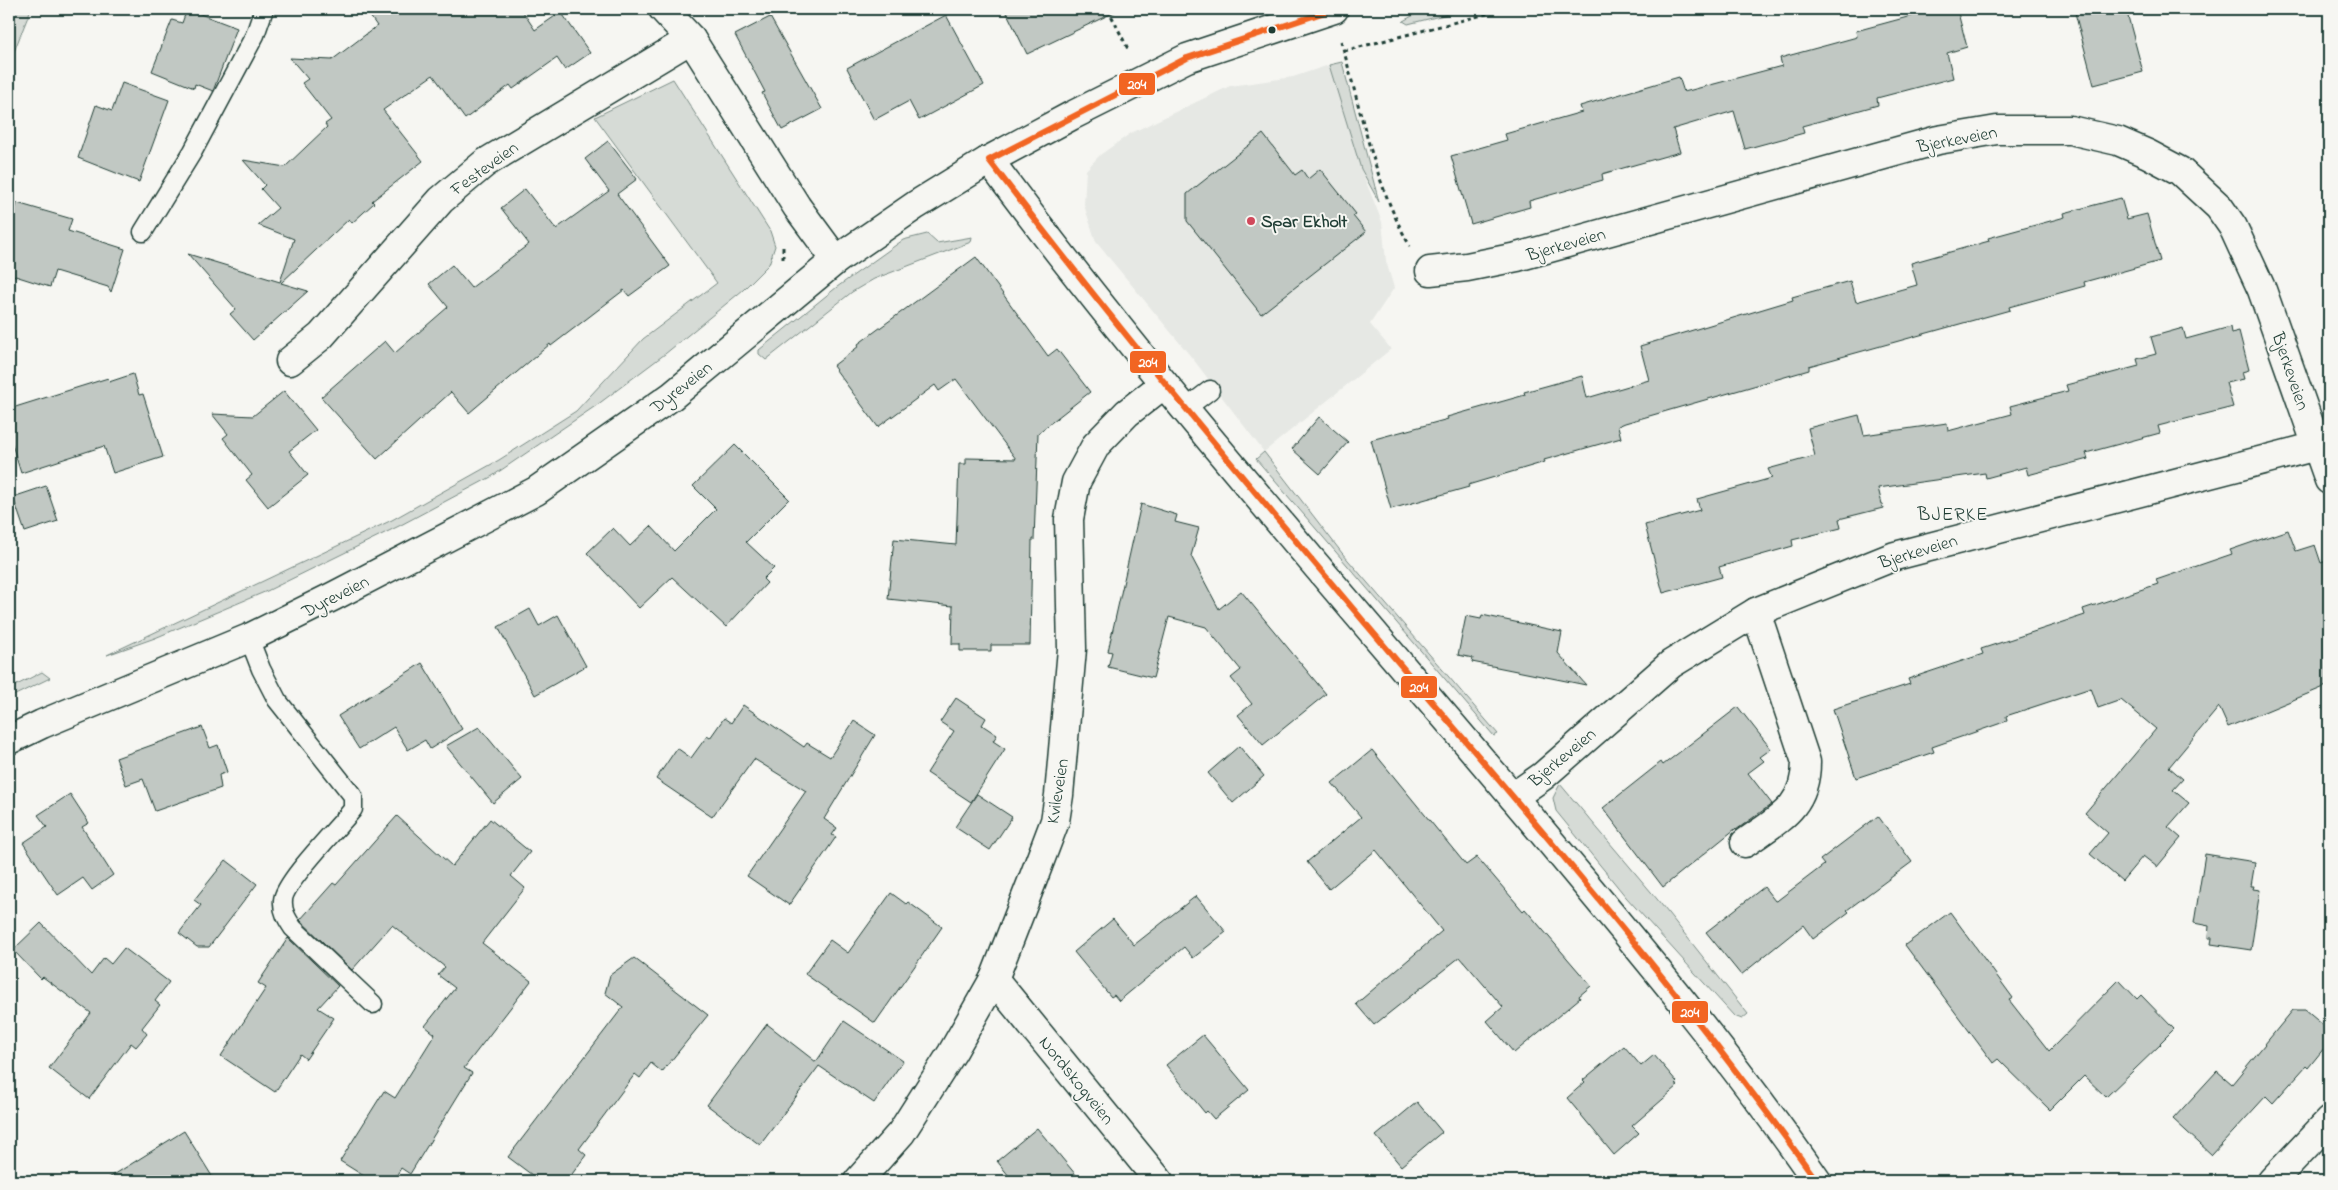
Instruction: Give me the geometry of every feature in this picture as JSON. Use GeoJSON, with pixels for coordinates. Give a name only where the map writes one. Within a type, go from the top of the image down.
{"type":"FeatureCollection","features":[{"type":"Feature","properties":{"kind":"street"},"geometry":{"type":"LineString","coordinates":[[663,9],[691,39],[797,207],[836,260]]}},
{"type":"Feature","properties":{"kind":"street","name":"Dyreveien"},"geometry":{"type":"LineString","coordinates":[[9,740],[42,724],[249,638],[536,491],[672,396],[836,260],[916,205],[990,160],[1071,116],[1187,58],[1333,9]]}},
{"type":"Feature","properties":{"kind":"street","name":"Festeveien"},"geometry":{"type":"LineString","coordinates":[[290,360],[321,336],[348,308],[389,257],[462,180],[485,163],[691,39]]}},
{"type":"Feature","properties":{"kind":"street","name":"Bjerkeveien"},"geometry":{"type":"LineString","coordinates":[[1430,271],[1467,267],[1517,257],[1938,140],[1997,130],[2070,130],[2118,141],[2180,171],[2219,207],[2233,227],[2262,290],[2329,480]]}},
{"type":"Feature","properties":{"kind":"street"},"geometry":{"type":"LineString","coordinates":[[990,160],[1078,279],[1164,384],[1664,978],[1817,1181]]}},
{"type":"Feature","properties":{"kind":"street","name":"Kvileveien"},"geometry":{"type":"LineString","coordinates":[[858,1181],[901,1133],[952,1053],[994,979],[1055,821],[1060,795],[1072,649],[1069,519],[1076,482],[1096,445],[1127,412],[1164,384]]}},
{"type":"Feature","properties":{"kind":"street","name":"Bjerkeveien"},"geometry":{"type":"LineString","coordinates":[[1513,797],[1543,776],[1671,664],[1756,612],[1895,556],[2317,446]]}},
{"type":"Feature","properties":{"kind":"street"},"geometry":{"type":"LineString","coordinates":[[1745,843],[1791,810],[1801,794],[1806,780],[1806,762],[1756,612]]}},
{"type":"Feature","properties":{"kind":"street","name":"Nordskogveien"},"geometry":{"type":"LineString","coordinates":[[994,979],[1159,1181]]}},
{"type":"Feature","properties":{"kind":"street"},"geometry":{"type":"LineString","coordinates":[[2272,1181],[2329,1121]]}},
{"type":"Feature","properties":{"kind":"lane"},"geometry":{"type":"LineString","coordinates":[[143,232],[193,151],[255,35],[264,9]]}},
{"type":"Feature","properties":{"kind":"lane"},"geometry":{"type":"LineString","coordinates":[[1185,409],[1210,390]]}},
{"type":"Feature","properties":{"kind":"lane"},"geometry":{"type":"LineString","coordinates":[[249,638],[261,669],[277,700],[353,796],[353,809],[289,884],[282,899],[285,916],[294,928],[373,1004]]}},
{"type":"Feature","properties":{"kind":"path"},"geometry":{"type":"LineString","coordinates":[[1108,9],[1130,52]]}},
{"type":"Feature","properties":{"kind":"path"},"geometry":{"type":"LineString","coordinates":[[1333,9],[1377,171],[1390,206],[1410,247],[1430,271]]}},
{"type":"Feature","properties":{"kind":"path"},"geometry":{"type":"LineString","coordinates":[[1344,51],[1506,9]]}},
{"type":"Feature","properties":{"kind":"path"},"geometry":{"type":"LineString","coordinates":[[782,263],[784,242]]}},
{"type":"Feature","properties":{"kind":"shaded area"},"geometry":{"type":"Polygon","coordinates":[[[9,9],[31,9],[9,64],[9,9]]]}},
{"type":"Feature","properties":{"kind":"shaded area"},"geometry":{"type":"Polygon","coordinates":[[[1425,9],[1468,9],[1408,24],[1403,21],[1425,9]]]}},
{"type":"Feature","properties":{"kind":"shaded area"},"geometry":{"type":"Polygon","coordinates":[[[1342,62],[1379,202],[1361,169],[1329,65],[1342,62]]]}},
{"type":"Feature","properties":{"kind":"shaded area"},"geometry":{"type":"Polygon","coordinates":[[[1329,65],[1361,169],[1382,222],[1386,261],[1394,288],[1370,324],[1391,349],[1264,452],[1193,359],[1096,242],[1084,205],[1086,170],[1100,155],[1131,133],[1230,86],[1293,77],[1329,65]]]}},
{"type":"Feature","properties":{"kind":"shaded area"},"geometry":{"type":"Polygon","coordinates":[[[673,79],[770,231],[775,246],[769,264],[743,290],[665,354],[597,405],[491,477],[399,526],[267,591],[155,638],[107,655],[392,520],[499,460],[576,411],[643,339],[717,283],[595,117],[673,79]]]}},
{"type":"Feature","properties":{"kind":"shaded area"},"geometry":{"type":"Polygon","coordinates":[[[927,234],[937,243],[972,237],[971,242],[874,279],[852,292],[766,360],[759,354],[759,350],[837,287],[903,240],[927,234]]]}},
{"type":"Feature","properties":{"kind":"shaded area"},"geometry":{"type":"Polygon","coordinates":[[[1264,452],[1342,553],[1498,734],[1494,736],[1256,459],[1264,452]]]}},
{"type":"Feature","properties":{"kind":"shaded area"},"geometry":{"type":"Polygon","coordinates":[[[42,672],[50,678],[9,698],[9,689],[42,672]]]}},
{"type":"Feature","properties":{"kind":"shaded area"},"geometry":{"type":"Polygon","coordinates":[[[1560,784],[1657,899],[1748,1014],[1742,1019],[1734,1016],[1626,897],[1556,811],[1553,798],[1560,784]]]}},
{"type":"Feature","properties":{"kind":"building"},"geometry":{"type":"Polygon","coordinates":[[[187,9],[237,28],[213,91],[195,84],[194,88],[152,71],[172,20],[182,23],[187,9]]]}},
{"type":"Feature","properties":{"kind":"building"},"geometry":{"type":"Polygon","coordinates":[[[365,9],[521,9],[535,30],[561,12],[590,53],[565,70],[557,58],[513,89],[510,85],[465,119],[433,75],[383,110],[423,161],[372,201],[374,203],[352,223],[349,219],[281,283],[308,291],[253,340],[230,314],[236,309],[188,254],[280,282],[294,239],[258,225],[278,208],[261,189],[265,185],[243,160],[285,167],[327,127],[325,124],[331,120],[302,83],[308,79],[290,58],[332,60],[377,26],[365,9]]]}},
{"type":"Feature","properties":{"kind":"building"},"geometry":{"type":"Polygon","coordinates":[[[1005,9],[1121,9],[1027,54],[1005,9]]]}},
{"type":"Feature","properties":{"kind":"building"},"geometry":{"type":"Polygon","coordinates":[[[1937,9],[1957,9],[1967,47],[1947,53],[1953,78],[1877,98],[1878,105],[1802,126],[1804,133],[1745,149],[1734,111],[1673,129],[1680,152],[1602,174],[1603,180],[1529,201],[1530,207],[1471,224],[1451,156],[1507,140],[1505,134],[1582,112],[1580,106],[1679,77],[1684,92],[1782,66],[1780,58],[1857,37],[1856,31],[1937,9]]]}},
{"type":"Feature","properties":{"kind":"building"},"geometry":{"type":"Polygon","coordinates":[[[2074,9],[2126,9],[2143,72],[2094,85],[2074,9]]]}},
{"type":"Feature","properties":{"kind":"building"},"geometry":{"type":"Polygon","coordinates":[[[946,15],[984,85],[919,120],[909,101],[874,120],[847,68],[946,15]]]}},
{"type":"Feature","properties":{"kind":"building"},"geometry":{"type":"Polygon","coordinates":[[[770,17],[822,109],[782,130],[762,93],[765,92],[735,35],[770,17]]]}},
{"type":"Feature","properties":{"kind":"building"},"geometry":{"type":"Polygon","coordinates":[[[122,83],[169,100],[139,182],[78,158],[96,105],[112,111],[122,83]]]}},
{"type":"Feature","properties":{"kind":"building"},"geometry":{"type":"Polygon","coordinates":[[[1263,134],[1295,175],[1302,170],[1308,179],[1320,169],[1356,214],[1353,216],[1366,232],[1261,314],[1187,221],[1187,194],[1263,134]]]}},
{"type":"Feature","properties":{"kind":"building"},"geometry":{"type":"Polygon","coordinates":[[[608,141],[637,179],[617,194],[670,266],[629,296],[624,290],[551,346],[550,344],[469,413],[451,392],[377,459],[321,397],[385,341],[395,353],[448,307],[429,284],[452,265],[471,288],[529,244],[501,208],[525,189],[556,229],[609,191],[585,159],[608,141]]]}},
{"type":"Feature","properties":{"kind":"building"},"geometry":{"type":"Polygon","coordinates":[[[2121,198],[2127,219],[2147,214],[2160,261],[2084,282],[2085,286],[2009,307],[2010,310],[1809,366],[1809,370],[1625,423],[1618,426],[1621,438],[1544,460],[1545,462],[1468,485],[1469,487],[1391,509],[1371,440],[1448,419],[1447,417],[1525,395],[1524,392],[1582,376],[1587,398],[1649,380],[1640,346],[1793,300],[1792,297],[1850,281],[1856,302],[1917,285],[1911,263],[1989,241],[1988,238],[2065,217],[2064,213],[2121,198]]]}},
{"type":"Feature","properties":{"kind":"building"},"geometry":{"type":"Polygon","coordinates":[[[17,203],[72,219],[68,231],[125,249],[111,292],[108,287],[55,271],[50,287],[9,274],[9,230],[17,203]]]}},
{"type":"Feature","properties":{"kind":"building"},"geometry":{"type":"Polygon","coordinates":[[[976,257],[1048,356],[1057,349],[1090,392],[1038,433],[1034,540],[1032,540],[1030,645],[991,645],[991,651],[960,651],[960,644],[952,644],[953,606],[888,599],[894,539],[956,545],[959,464],[966,464],[966,458],[1016,459],[956,379],[939,391],[935,385],[878,427],[833,366],[859,346],[858,344],[976,257]]]}},
{"type":"Feature","properties":{"kind":"building"},"geometry":{"type":"Polygon","coordinates":[[[2230,327],[2231,333],[2239,331],[2249,370],[2242,372],[2244,379],[2226,383],[2233,407],[2158,426],[2160,433],[2086,453],[2088,459],[2028,475],[2026,467],[1986,478],[1985,473],[1878,488],[1883,508],[1839,519],[1841,528],[1792,540],[1793,546],[1719,567],[1722,577],[1663,593],[1645,525],[1700,510],[1697,499],[1772,478],[1768,469],[1815,456],[1808,428],[1859,415],[1864,435],[1947,423],[1948,431],[2012,414],[2010,406],[2068,391],[2066,385],[2139,366],[2137,359],[2156,354],[2151,337],[2183,328],[2186,339],[2230,327]]]}},
{"type":"Feature","properties":{"kind":"building"},"geometry":{"type":"Polygon","coordinates":[[[133,374],[139,395],[143,394],[163,457],[113,473],[104,446],[21,473],[9,435],[9,409],[108,378],[109,382],[133,374]]]}},
{"type":"Feature","properties":{"kind":"building"},"geometry":{"type":"Polygon","coordinates":[[[284,391],[316,430],[289,451],[308,475],[268,507],[246,480],[252,475],[223,438],[228,434],[212,414],[253,416],[284,391]]]}},
{"type":"Feature","properties":{"kind":"building"},"geometry":{"type":"Polygon","coordinates":[[[1319,417],[1348,442],[1320,474],[1292,449],[1319,417]]]}},
{"type":"Feature","properties":{"kind":"building"},"geometry":{"type":"Polygon","coordinates":[[[735,445],[789,499],[746,542],[774,568],[763,579],[767,583],[726,627],[672,577],[639,608],[587,553],[613,528],[630,546],[651,526],[674,551],[716,509],[693,486],[735,445]]]}},
{"type":"Feature","properties":{"kind":"building"},"geometry":{"type":"Polygon","coordinates":[[[46,486],[58,521],[25,532],[13,497],[46,486]]]}},
{"type":"Feature","properties":{"kind":"building"},"geometry":{"type":"Polygon","coordinates":[[[1141,504],[1177,515],[1175,522],[1199,528],[1191,556],[1219,609],[1241,591],[1326,694],[1263,745],[1238,715],[1252,704],[1231,678],[1241,670],[1206,627],[1169,617],[1153,678],[1108,667],[1112,652],[1108,651],[1141,504]]]}},
{"type":"Feature","properties":{"kind":"building"},"geometry":{"type":"Polygon","coordinates":[[[2288,530],[2296,551],[2315,545],[2321,563],[2329,560],[2329,685],[2228,727],[2219,707],[2169,767],[2183,779],[2173,790],[2189,803],[2168,827],[2181,838],[2157,867],[2143,856],[2122,881],[2090,854],[2108,833],[2085,813],[2156,729],[2121,700],[2098,708],[2091,688],[2006,716],[2007,721],[1932,747],[1934,752],[1856,778],[1833,709],[1910,684],[1908,679],[1983,654],[1981,649],[2085,615],[2083,609],[2158,584],[2156,580],[2232,554],[2230,550],[2288,530]]]}},
{"type":"Feature","properties":{"kind":"building"},"geometry":{"type":"Polygon","coordinates":[[[530,609],[539,626],[558,615],[586,666],[535,695],[498,627],[530,609]]]}},
{"type":"Feature","properties":{"kind":"building"},"geometry":{"type":"Polygon","coordinates":[[[1482,615],[1562,632],[1558,653],[1586,685],[1472,662],[1473,658],[1458,655],[1466,616],[1481,619],[1482,615]]]}},
{"type":"Feature","properties":{"kind":"building"},"geometry":{"type":"Polygon","coordinates":[[[422,663],[462,729],[430,749],[425,740],[408,750],[394,727],[359,749],[338,716],[422,663]]]}},
{"type":"Feature","properties":{"kind":"building"},"geometry":{"type":"Polygon","coordinates":[[[956,698],[986,718],[982,725],[997,735],[993,741],[1005,749],[971,802],[927,773],[954,731],[940,722],[956,698]]]}},
{"type":"Feature","properties":{"kind":"building"},"geometry":{"type":"Polygon","coordinates":[[[743,705],[804,747],[807,743],[830,757],[854,721],[875,735],[824,819],[837,828],[832,835],[836,837],[789,905],[747,876],[806,791],[754,759],[712,817],[656,779],[677,748],[691,758],[707,736],[710,738],[724,718],[731,723],[743,705]]]}},
{"type":"Feature","properties":{"kind":"building"},"geometry":{"type":"Polygon","coordinates":[[[1738,707],[1771,749],[1760,757],[1764,761],[1748,773],[1772,804],[1735,829],[1663,887],[1603,808],[1661,762],[1663,765],[1738,707]]]}},
{"type":"Feature","properties":{"kind":"building"},"geometry":{"type":"Polygon","coordinates":[[[202,727],[210,748],[218,745],[227,772],[219,775],[221,788],[155,811],[143,779],[126,785],[116,758],[202,727]]]}},
{"type":"Feature","properties":{"kind":"building"},"geometry":{"type":"Polygon","coordinates":[[[479,727],[522,779],[493,803],[446,746],[479,727]]]}},
{"type":"Feature","properties":{"kind":"building"},"geometry":{"type":"Polygon","coordinates":[[[1239,746],[1264,776],[1233,803],[1208,773],[1239,746]]]}},
{"type":"Feature","properties":{"kind":"building"},"geometry":{"type":"Polygon","coordinates":[[[1372,750],[1466,865],[1477,857],[1523,911],[1525,909],[1591,986],[1579,996],[1580,998],[1514,1053],[1487,1021],[1503,1007],[1460,957],[1374,1025],[1356,1004],[1442,931],[1376,850],[1329,889],[1307,862],[1361,817],[1332,783],[1372,750]]]}},
{"type":"Feature","properties":{"kind":"building"},"geometry":{"type":"Polygon","coordinates":[[[70,794],[89,823],[82,827],[113,875],[92,890],[83,878],[58,895],[23,843],[47,827],[38,815],[70,794]]]}},
{"type":"Feature","properties":{"kind":"building"},"geometry":{"type":"Polygon","coordinates":[[[977,794],[1012,817],[990,850],[955,827],[977,794]]]}},
{"type":"Feature","properties":{"kind":"building"},"geometry":{"type":"Polygon","coordinates":[[[397,816],[452,866],[490,819],[530,852],[511,876],[525,888],[482,943],[531,981],[464,1068],[472,1073],[410,1174],[401,1168],[393,1181],[372,1181],[340,1161],[384,1091],[395,1098],[435,1034],[425,1026],[455,988],[438,975],[445,967],[392,925],[352,970],[300,920],[333,883],[336,885],[397,816]]]}},
{"type":"Feature","properties":{"kind":"building"},"geometry":{"type":"Polygon","coordinates":[[[1878,816],[1912,862],[1847,910],[1849,912],[1813,939],[1803,925],[1741,975],[1706,932],[1764,887],[1775,901],[1778,900],[1824,865],[1820,860],[1878,816]]]}},
{"type":"Feature","properties":{"kind":"building"},"geometry":{"type":"Polygon","coordinates":[[[2205,854],[2255,862],[2251,886],[2254,886],[2253,889],[2260,890],[2251,950],[2211,944],[2212,938],[2208,938],[2209,926],[2194,923],[2205,854]]]}},
{"type":"Feature","properties":{"kind":"building"},"geometry":{"type":"Polygon","coordinates":[[[226,860],[257,884],[209,947],[197,947],[179,933],[201,905],[194,900],[226,860]]]}},
{"type":"Feature","properties":{"kind":"building"},"geometry":{"type":"Polygon","coordinates":[[[891,893],[906,904],[908,902],[942,927],[875,1023],[805,974],[830,940],[848,953],[891,893]]]}},
{"type":"Feature","properties":{"kind":"building"},"geometry":{"type":"Polygon","coordinates":[[[1196,896],[1226,932],[1193,958],[1184,947],[1119,1001],[1114,995],[1111,997],[1074,952],[1113,919],[1134,945],[1196,896]]]}},
{"type":"Feature","properties":{"kind":"building"},"geometry":{"type":"Polygon","coordinates":[[[1950,912],[2013,998],[2009,1000],[2049,1051],[2119,980],[2137,999],[2141,995],[2174,1029],[2106,1097],[2084,1076],[2050,1110],[1998,1059],[1993,1063],[1905,945],[1950,912]]]}},
{"type":"Feature","properties":{"kind":"building"},"geometry":{"type":"Polygon","coordinates":[[[41,923],[91,975],[104,958],[111,964],[124,948],[169,982],[155,1001],[160,1005],[142,1028],[147,1034],[136,1047],[131,1043],[89,1099],[49,1068],[91,1013],[43,977],[41,979],[13,950],[41,923]]]}},
{"type":"Feature","properties":{"kind":"building"},"geometry":{"type":"Polygon","coordinates":[[[288,938],[338,986],[318,1008],[334,1018],[306,1059],[300,1054],[275,1092],[221,1056],[266,988],[258,983],[288,938]]]}},
{"type":"Feature","properties":{"kind":"building"},"geometry":{"type":"Polygon","coordinates":[[[634,958],[708,1015],[662,1072],[651,1063],[640,1078],[635,1074],[579,1149],[586,1155],[567,1181],[540,1181],[508,1157],[623,1007],[605,993],[610,975],[634,958]]]}},
{"type":"Feature","properties":{"kind":"building"},"geometry":{"type":"Polygon","coordinates":[[[2293,1010],[2305,1010],[2329,1030],[2329,1042],[2308,1068],[2306,1066],[2273,1103],[2266,1096],[2212,1155],[2173,1119],[2217,1071],[2232,1084],[2293,1010]]]}},
{"type":"Feature","properties":{"kind":"building"},"geometry":{"type":"Polygon","coordinates":[[[844,1021],[903,1061],[874,1103],[819,1066],[760,1145],[707,1105],[767,1024],[816,1062],[844,1021]]]}},
{"type":"Feature","properties":{"kind":"building"},"geometry":{"type":"Polygon","coordinates":[[[1203,1035],[1249,1090],[1214,1119],[1207,1111],[1205,1113],[1166,1065],[1203,1035]]]}},
{"type":"Feature","properties":{"kind":"building"},"geometry":{"type":"Polygon","coordinates":[[[1624,1046],[1641,1066],[1654,1055],[1677,1082],[1675,1084],[1678,1086],[1632,1126],[1639,1133],[1614,1155],[1567,1098],[1585,1082],[1583,1080],[1624,1046]]]}},
{"type":"Feature","properties":{"kind":"building"},"geometry":{"type":"Polygon","coordinates":[[[1417,1102],[1442,1132],[1401,1166],[1376,1136],[1417,1102]]]}},
{"type":"Feature","properties":{"kind":"building"},"geometry":{"type":"Polygon","coordinates":[[[1037,1128],[1081,1181],[1013,1181],[997,1161],[1037,1128]]]}},
{"type":"Feature","properties":{"kind":"building"},"geometry":{"type":"Polygon","coordinates":[[[184,1131],[215,1181],[104,1181],[184,1131]]]}},
{"type":"Feature","properties":{"kind":"transit line","name":"204"},"geometry":{"type":"LineString","coordinates":[[1334,9],[1187,58],[989,160],[1040,227],[1199,424],[1622,927],[1721,1052],[1817,1181]]}},
{"type":"Feature","properties":{"kind":"place","name":"Spar Ekholt"},"geometry":{"type":"Point","coordinates":[1251,221]}},
{"type":"Feature","properties":{"kind":"district","name":"BJERKE"},"geometry":{"type":"Point","coordinates":[1953,513]}}]}
